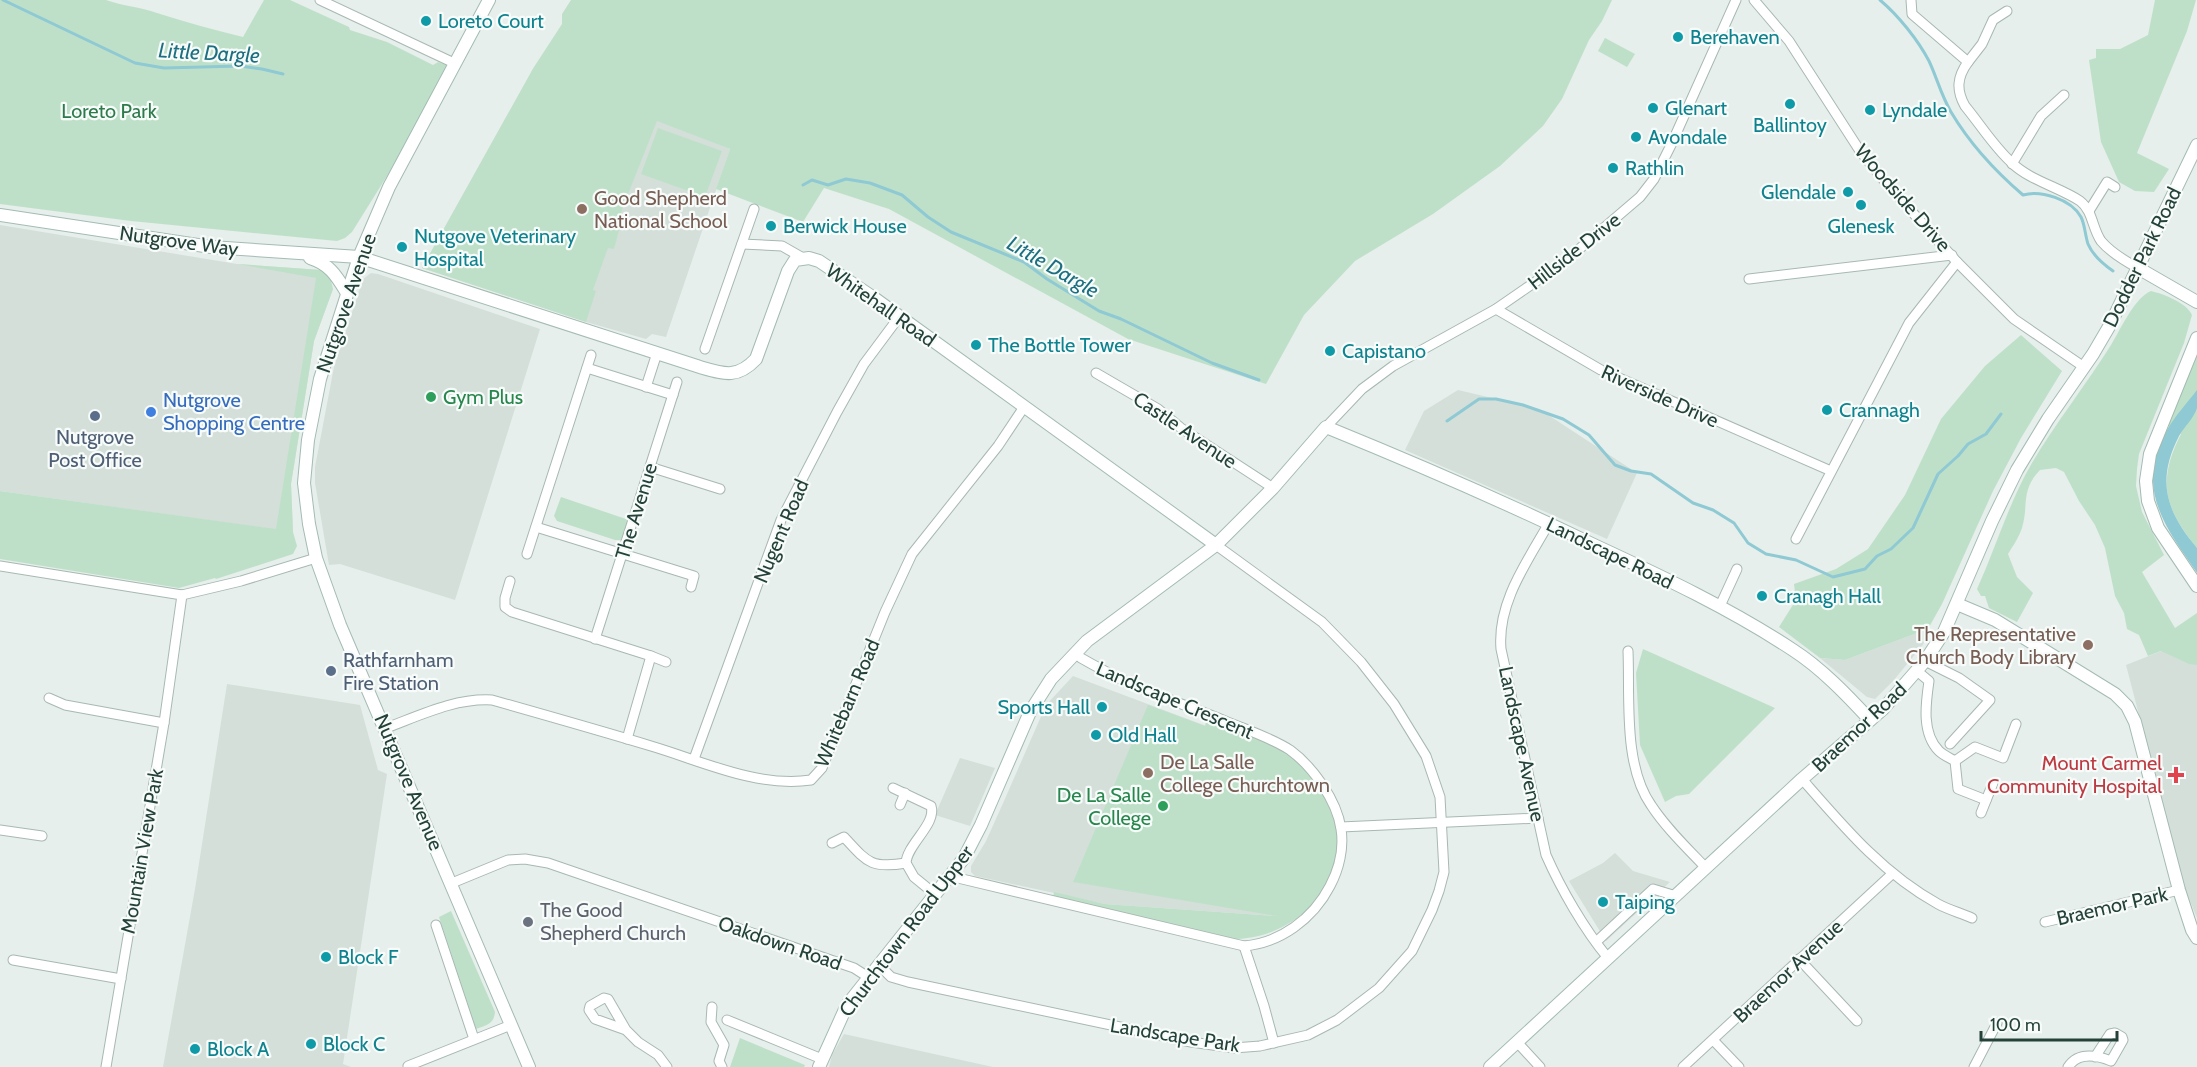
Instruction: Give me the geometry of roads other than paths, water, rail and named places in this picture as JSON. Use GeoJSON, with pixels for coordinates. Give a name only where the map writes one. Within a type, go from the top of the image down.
{"type":"FeatureCollection","features":[{"type":"Feature","properties":{"kind":"street"},"geometry":{"type":"LineString","coordinates":[[320,0],[454,63]]}},
{"type":"Feature","properties":{"kind":"street","name":"Nutgrove Avenue"},"geometry":{"type":"LineString","coordinates":[[489,0],[389,187],[359,257],[320,379],[307,448],[304,483],[316,558],[340,625],[529,1067]]}},
{"type":"Feature","properties":{"kind":"street","name":"Hillside Drive"},"geometry":{"type":"LineString","coordinates":[[1326,427],[1362,389],[1393,366],[1496,309],[1564,262],[1640,196],[1654,179],[1671,145],[1736,0]]}},
{"type":"Feature","properties":{"kind":"street","name":"Woodside Drive"},"geometry":{"type":"LineString","coordinates":[[1754,0],[1789,41],[1860,150],[1887,184],[1955,259],[2014,319],[2084,367]]}},
{"type":"Feature","properties":{"kind":"street"},"geometry":{"type":"LineString","coordinates":[[1911,0],[1912,15],[1968,62]]}},
{"type":"Feature","properties":{"kind":"street"},"geometry":{"type":"LineString","coordinates":[[2007,11],[1993,20],[1982,44],[1960,76],[1959,95],[1965,106],[2012,164],[2080,201],[2089,211],[2091,222],[2101,241],[2118,257],[2197,302]]}},
{"type":"Feature","properties":{"kind":"street"},"geometry":{"type":"LineString","coordinates":[[2012,164],[2041,116],[2064,95]]}},
{"type":"Feature","properties":{"kind":"street","name":"Dodder Park Road"},"geometry":{"type":"LineString","coordinates":[[2084,367],[2110,325],[2197,145]]}},
{"type":"Feature","properties":{"kind":"street"},"geometry":{"type":"LineString","coordinates":[[2089,211],[2107,182],[2115,187]]}},
{"type":"Feature","properties":{"kind":"street"},"geometry":{"type":"LineString","coordinates":[[705,349],[754,209]]}},
{"type":"Feature","properties":{"kind":"street","name":"Nutgrove Way"},"geometry":{"type":"LineString","coordinates":[[0,214],[211,247],[359,257]]}},
{"type":"Feature","properties":{"kind":"street"},"geometry":{"type":"LineString","coordinates":[[742,244],[782,246],[803,258]]}},
{"type":"Feature","properties":{"kind":"street"},"geometry":{"type":"LineString","coordinates":[[293,254],[318,261],[331,268],[347,293]]}},
{"type":"Feature","properties":{"kind":"street","name":"Whitehall Road"},"geometry":{"type":"LineString","coordinates":[[359,257],[718,372],[736,373],[748,367],[756,359],[788,271],[795,260],[803,258],[819,261],[1216,545]]}},
{"type":"Feature","properties":{"kind":"street"},"geometry":{"type":"LineString","coordinates":[[1749,279],[1955,259]]}},
{"type":"Feature","properties":{"kind":"street"},"geometry":{"type":"LineString","coordinates":[[1796,539],[1886,371],[1909,323],[1955,259]]}},
{"type":"Feature","properties":{"kind":"street","name":"Riverside Drive"},"geometry":{"type":"LineString","coordinates":[[1496,309],[1601,370],[1831,471]]}},
{"type":"Feature","properties":{"kind":"street","name":"Nugent Road"},"geometry":{"type":"LineString","coordinates":[[694,759],[782,520],[837,412],[859,374],[899,317]]}},
{"type":"Feature","properties":{"kind":"street"},"geometry":{"type":"LineString","coordinates":[[2197,338],[2150,454],[2146,481],[2148,501],[2158,528],[2197,586]]}},
{"type":"Feature","properties":{"kind":"street"},"geometry":{"type":"LineString","coordinates":[[646,387],[657,353]]}},
{"type":"Feature","properties":{"kind":"street"},"geometry":{"type":"LineString","coordinates":[[527,554],[591,355]]}},
{"type":"Feature","properties":{"kind":"street","name":"Braemor Road"},"geometry":{"type":"LineString","coordinates":[[1490,1067],[1802,779],[1870,720],[1921,666],[1944,632],[1992,521],[2017,470],[2048,419],[2084,367]]}},
{"type":"Feature","properties":{"kind":"street"},"geometry":{"type":"LineString","coordinates":[[587,368],[673,395]]}},
{"type":"Feature","properties":{"kind":"street","name":"Castle Avenue"},"geometry":{"type":"LineString","coordinates":[[1096,373],[1158,410],[1181,428],[1273,488]]}},
{"type":"Feature","properties":{"kind":"street","name":"The Avenue"},"geometry":{"type":"LineString","coordinates":[[595,639],[677,382]]}},
{"type":"Feature","properties":{"kind":"street","name":"Whitebarn Road"},"geometry":{"type":"LineString","coordinates":[[386,728],[446,706],[474,699],[492,700],[737,773],[777,781],[811,780],[822,768],[885,612],[912,554],[998,446],[1024,407]]}},
{"type":"Feature","properties":{"kind":"street","name":"Churchtown Road Upper"},"geometry":{"type":"LineString","coordinates":[[820,1063],[847,1005],[964,858],[981,825],[1030,712],[1051,679],[1088,641],[1216,545],[1273,488],[1326,427]]}},
{"type":"Feature","properties":{"kind":"street","name":"Landscape Road"},"geometry":{"type":"LineString","coordinates":[[1326,427],[1420,465],[1549,523],[1720,606],[1794,651],[1836,686],[1870,720]]}},
{"type":"Feature","properties":{"kind":"street"},"geometry":{"type":"LineString","coordinates":[[650,467],[720,489]]}},
{"type":"Feature","properties":{"kind":"street","name":"Landscape Avenue"},"geometry":{"type":"LineString","coordinates":[[1549,523],[1513,587],[1505,610],[1500,636],[1546,855],[1555,875],[1608,958]]}},
{"type":"Feature","properties":{"kind":"street"},"geometry":{"type":"LineString","coordinates":[[536,528],[694,576],[691,587]]}},
{"type":"Feature","properties":{"kind":"street","name":"Landscape Park"},"geometry":{"type":"LineString","coordinates":[[878,964],[891,977],[908,982],[1191,1042],[1234,1048],[1274,1043],[1308,1035],[1337,1020],[1379,988],[1412,951],[1439,891],[1444,872],[1440,797],[1426,756],[1394,704],[1361,662],[1322,622],[1216,545]]}},
{"type":"Feature","properties":{"kind":"street"},"geometry":{"type":"LineString","coordinates":[[0,566],[182,595],[241,581],[316,558]]}},
{"type":"Feature","properties":{"kind":"street"},"geometry":{"type":"LineString","coordinates":[[1720,606],[1737,569]]}},
{"type":"Feature","properties":{"kind":"street"},"geometry":{"type":"LineString","coordinates":[[510,581],[505,598],[505,608],[666,662]]}},
{"type":"Feature","properties":{"kind":"street","name":"Mountain View Park"},"geometry":{"type":"LineString","coordinates":[[106,1067],[164,723],[182,595]]}},
{"type":"Feature","properties":{"kind":"street","name":"Braemor Park"},"geometry":{"type":"LineString","coordinates":[[1957,604],[1995,620],[2085,674],[2115,694],[2127,706],[2135,722],[2179,890],[2192,930],[2197,938]]}},
{"type":"Feature","properties":{"kind":"street"},"geometry":{"type":"LineString","coordinates":[[1628,651],[1631,744],[1637,773],[1650,804],[1706,868]]}},
{"type":"Feature","properties":{"kind":"street","name":"Landscape Crescent"},"geometry":{"type":"LineString","coordinates":[[951,874],[958,878],[1244,946],[1259,945],[1298,925],[1318,904],[1329,887],[1341,856],[1341,827],[1322,784],[1311,769],[1287,748],[1125,682],[1075,653]]}},
{"type":"Feature","properties":{"kind":"street"},"geometry":{"type":"LineString","coordinates":[[627,739],[651,656]]}},
{"type":"Feature","properties":{"kind":"street"},"geometry":{"type":"LineString","coordinates":[[1921,666],[1959,678],[1990,700],[1950,744]]}},
{"type":"Feature","properties":{"kind":"street"},"geometry":{"type":"LineString","coordinates":[[1921,666],[1929,681],[1925,708],[1928,731],[1937,750],[1955,761]]}},
{"type":"Feature","properties":{"kind":"street"},"geometry":{"type":"LineString","coordinates":[[49,698],[65,705],[164,723]]}},
{"type":"Feature","properties":{"kind":"street"},"geometry":{"type":"LineString","coordinates":[[1955,761],[1975,747],[2003,758],[2016,724]]}},
{"type":"Feature","properties":{"kind":"street"},"geometry":{"type":"LineString","coordinates":[[1955,761],[1958,789],[1986,800]]}},
{"type":"Feature","properties":{"kind":"street"},"geometry":{"type":"LineString","coordinates":[[1802,779],[1850,835],[1892,874],[1939,904],[1972,918]]}},
{"type":"Feature","properties":{"kind":"street"},"geometry":{"type":"LineString","coordinates":[[1982,813],[1993,783]]}},
{"type":"Feature","properties":{"kind":"street"},"geometry":{"type":"LineString","coordinates":[[893,788],[927,803],[933,811],[908,854],[906,863],[915,877],[936,894]]}},
{"type":"Feature","properties":{"kind":"street"},"geometry":{"type":"LineString","coordinates":[[900,806],[905,793]]}},
{"type":"Feature","properties":{"kind":"street"},"geometry":{"type":"LineString","coordinates":[[1341,827],[1538,818]]}},
{"type":"Feature","properties":{"kind":"street"},"geometry":{"type":"LineString","coordinates":[[0,830],[42,836]]}},
{"type":"Feature","properties":{"kind":"street"},"geometry":{"type":"LineString","coordinates":[[832,843],[844,837],[870,862],[878,866],[906,863]]}},
{"type":"Feature","properties":{"kind":"street","name":"Oakdown Road"},"geometry":{"type":"LineString","coordinates":[[452,883],[508,860],[525,859],[548,863],[854,968],[868,977]]}},
{"type":"Feature","properties":{"kind":"street","name":"Braemor Avenue"},"geometry":{"type":"LineString","coordinates":[[1683,1067],[1892,874]]}},
{"type":"Feature","properties":{"kind":"street"},"geometry":{"type":"LineString","coordinates":[[1596,942],[1653,889],[1676,896]]}},
{"type":"Feature","properties":{"kind":"street","name":"Braemor Park"},"geometry":{"type":"LineString","coordinates":[[2045,922],[2179,890]]}},
{"type":"Feature","properties":{"kind":"street"},"geometry":{"type":"LineString","coordinates":[[436,925],[474,1040]]}},
{"type":"Feature","properties":{"kind":"street"},"geometry":{"type":"LineString","coordinates":[[1244,946],[1274,1043]]}},
{"type":"Feature","properties":{"kind":"street"},"geometry":{"type":"LineString","coordinates":[[1799,959],[1857,1021]]}},
{"type":"Feature","properties":{"kind":"street"},"geometry":{"type":"LineString","coordinates":[[13,960],[121,979]]}},
{"type":"Feature","properties":{"kind":"street"},"geometry":{"type":"LineString","coordinates":[[712,1006],[711,1022],[724,1045],[719,1061],[722,1067]]}},
{"type":"Feature","properties":{"kind":"street"},"geometry":{"type":"LineString","coordinates":[[727,1020],[820,1063]]}},
{"type":"Feature","properties":{"kind":"street"},"geometry":{"type":"LineString","coordinates":[[1976,1066],[1997,1023]]}},
{"type":"Feature","properties":{"kind":"street"},"geometry":{"type":"LineString","coordinates":[[408,1066],[512,1024]]}},
{"type":"Feature","properties":{"kind":"street"},"geometry":{"type":"LineString","coordinates":[[626,1030],[638,1042],[658,1055],[667,1067]]}},
{"type":"Feature","properties":{"kind":"street"},"geometry":{"type":"LineString","coordinates":[[1713,1040],[1739,1067]]}},
{"type":"Feature","properties":{"kind":"street"},"geometry":{"type":"LineString","coordinates":[[1517,1042],[1540,1067]]}},
{"type":"Feature","properties":{"kind":"street"},"geometry":{"type":"LineString","coordinates":[[2068,1067],[2077,1058],[2096,1057]]}},
{"type":"Feature","properties":{"kind":"water"},"geometry":{"type":"Polygon","coordinates":[[[2197,390],[2197,408],[2179,436],[2172,452],[2166,481],[2168,495],[2178,521],[2197,548],[2197,573],[2174,539],[2158,506],[2153,470],[2167,430],[2197,390]]]}},
{"type":"Feature","properties":{"kind":"waterway","name":"Little Dargle"},"geometry":{"type":"LineString","coordinates":[[3,0],[135,63],[164,68],[240,66],[283,74]]}},
{"type":"Feature","properties":{"kind":"waterway"},"geometry":{"type":"LineString","coordinates":[[1880,0],[1901,20],[1919,45],[1929,61],[1951,112],[1966,135],[1984,156],[2023,195],[2047,195],[2070,205],[2081,217],[2090,248],[2113,271]]}},
{"type":"Feature","properties":{"kind":"waterway","name":"Little Dargle"},"geometry":{"type":"LineString","coordinates":[[803,185],[812,180],[828,185],[846,179],[870,183],[902,195],[928,217],[951,232],[1024,262],[1099,311],[1121,319],[1212,363],[1259,380]]}},
{"type":"Feature","properties":{"kind":"waterway","name":"Little Dargle"},"geometry":{"type":"LineString","coordinates":[[1447,421],[1479,399],[1496,399],[1523,405],[1563,419],[1589,435],[1615,465],[1631,471],[1651,474],[1693,503],[1713,510],[1734,523],[1748,543],[1766,554],[1796,560],[1833,577],[1865,569],[1877,556],[1891,549],[1913,528],[1938,474],[1968,444],[1986,434],[2001,414]]}},
{"type":"Feature","properties":{"kind":"place","name":"Loreto Court"},"geometry":{"type":"Point","coordinates":[426,21]}},
{"type":"Feature","properties":{"kind":"place","name":"Berehaven"},"geometry":{"type":"Point","coordinates":[1678,37]}},
{"type":"Feature","properties":{"kind":"place","name":"Ballintoy"},"geometry":{"type":"Point","coordinates":[1790,104]}},
{"type":"Feature","properties":{"kind":"place","name":"Glenart"},"geometry":{"type":"Point","coordinates":[1653,108]}},
{"type":"Feature","properties":{"kind":"place","name":"Lyndale"},"geometry":{"type":"Point","coordinates":[1870,110]}},
{"type":"Feature","properties":{"kind":"place","name":"Avondale"},"geometry":{"type":"Point","coordinates":[1636,137]}},
{"type":"Feature","properties":{"kind":"place","name":"Rathlin"},"geometry":{"type":"Point","coordinates":[1613,168]}},
{"type":"Feature","properties":{"kind":"place","name":"Glendale"},"geometry":{"type":"Point","coordinates":[1848,192]}},
{"type":"Feature","properties":{"kind":"place","name":"Glenesk"},"geometry":{"type":"Point","coordinates":[1861,205]}},
{"type":"Feature","properties":{"kind":"place","name":"Good Shepherd National School"},"geometry":{"type":"Point","coordinates":[582,209]}},
{"type":"Feature","properties":{"kind":"place","name":"Berwick House"},"geometry":{"type":"Point","coordinates":[771,226]}},
{"type":"Feature","properties":{"kind":"place","name":"Nutgove Veterinary Hospital"},"geometry":{"type":"Point","coordinates":[402,247]}},
{"type":"Feature","properties":{"kind":"place","name":"The Bottle Tower"},"geometry":{"type":"Point","coordinates":[976,345]}},
{"type":"Feature","properties":{"kind":"place","name":"Capistano"},"geometry":{"type":"Point","coordinates":[1330,351]}},
{"type":"Feature","properties":{"kind":"place","name":"Gym Plus"},"geometry":{"type":"Point","coordinates":[431,397]}},
{"type":"Feature","properties":{"kind":"place","name":"Crannagh"},"geometry":{"type":"Point","coordinates":[1827,410]}},
{"type":"Feature","properties":{"kind":"place","name":"Nutgrove Shopping Centre"},"geometry":{"type":"Point","coordinates":[151,412]}},
{"type":"Feature","properties":{"kind":"place","name":"Nutgrove Post Office"},"geometry":{"type":"Point","coordinates":[95,416]}},
{"type":"Feature","properties":{"kind":"place","name":"Cranagh Hall"},"geometry":{"type":"Point","coordinates":[1762,596]}},
{"type":"Feature","properties":{"kind":"place","name":"The Representative Church Body Library"},"geometry":{"type":"Point","coordinates":[2088,645]}},
{"type":"Feature","properties":{"kind":"place","name":"Rathfarnham Fire Station"},"geometry":{"type":"Point","coordinates":[331,671]}},
{"type":"Feature","properties":{"kind":"place","name":"Sports Hall"},"geometry":{"type":"Point","coordinates":[1102,707]}},
{"type":"Feature","properties":{"kind":"place","name":"Old Hall"},"geometry":{"type":"Point","coordinates":[1096,735]}},
{"type":"Feature","properties":{"kind":"place","name":"De La Salle College Churchtown"},"geometry":{"type":"Point","coordinates":[1148,773]}},
{"type":"Feature","properties":{"kind":"place","name":"Mount Carmel Community Hospital"},"geometry":{"type":"Point","coordinates":[2176,775]}},
{"type":"Feature","properties":{"kind":"place","name":"De La Salle College"},"geometry":{"type":"Point","coordinates":[1163,806]}},
{"type":"Feature","properties":{"kind":"place","name":"Taiping"},"geometry":{"type":"Point","coordinates":[1603,902]}},
{"type":"Feature","properties":{"kind":"place","name":"The Good Shepherd Church"},"geometry":{"type":"Point","coordinates":[528,922]}},
{"type":"Feature","properties":{"kind":"place","name":"Block F"},"geometry":{"type":"Point","coordinates":[326,957]}},
{"type":"Feature","properties":{"kind":"place","name":"Block C"},"geometry":{"type":"Point","coordinates":[311,1044]}},
{"type":"Feature","properties":{"kind":"place","name":"Block A"},"geometry":{"type":"Point","coordinates":[195,1049]}},
{"type":"Feature","properties":{"kind":"park label","name":"Loreto Park"},"geometry":{"type":"Point","coordinates":[109,111]}}]}
